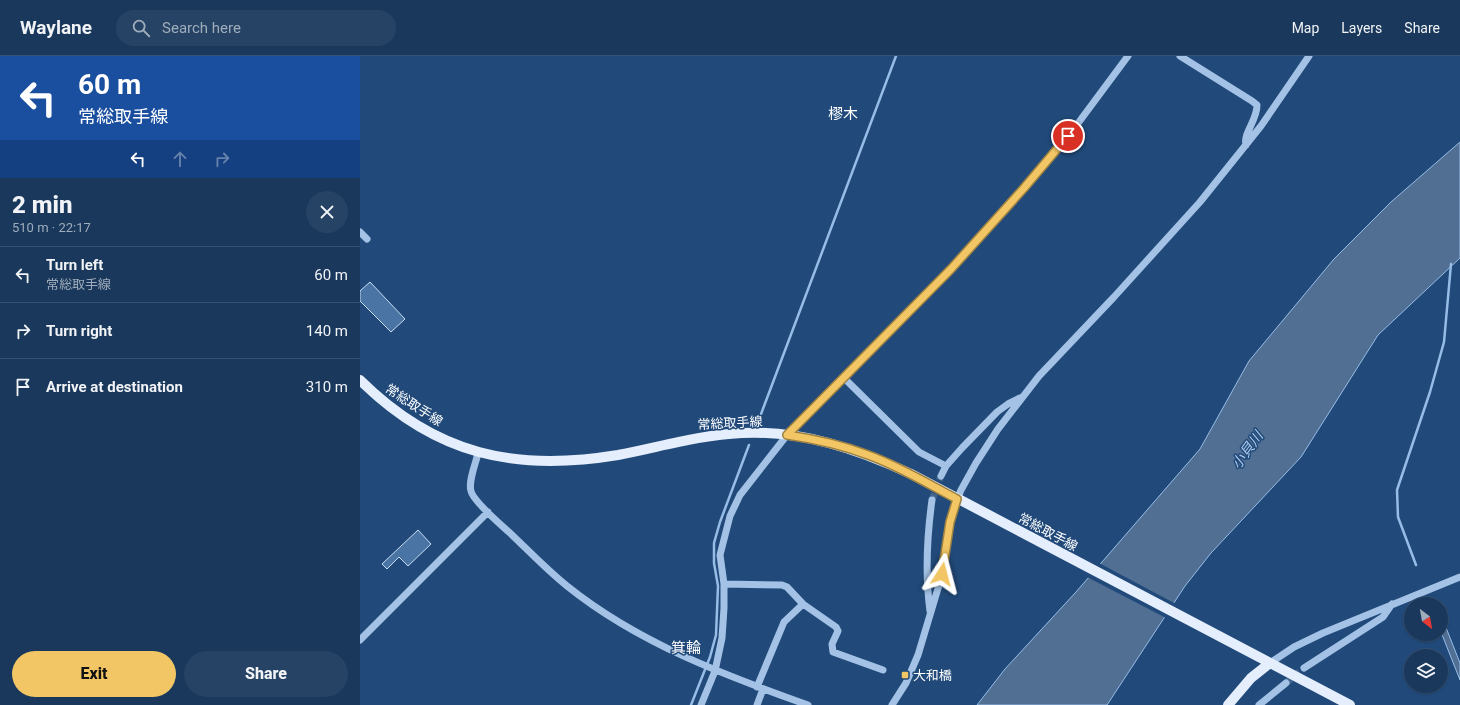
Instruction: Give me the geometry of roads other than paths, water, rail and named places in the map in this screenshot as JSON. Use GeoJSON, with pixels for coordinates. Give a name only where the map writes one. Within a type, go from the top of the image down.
{"type":"FeatureCollection","features":[{"type":"Feature","properties":{"kind":"main road","name":"常総取手線"},"geometry":{"type":"LineString","coordinates":[[360,380],[390,408],[447,441],[478,453],[520,460],[569,462],[619,454],[693,438],[720,434],[744,433],[787,435],[828,443],[869,455],[911,474],[1350,705]]}},
{"type":"Feature","properties":{"kind":"main road"},"geometry":{"type":"LineString","coordinates":[[1228,705],[1251,678],[1270,663]]}},
{"type":"Feature","properties":{"kind":"street"},"geometry":{"type":"LineString","coordinates":[[701,705],[714,670],[722,638],[724,584],[720,555],[730,516],[740,495],[787,435],[951,269],[1024,188],[1076,126],[1128,56]]}},
{"type":"Feature","properties":{"kind":"street"},"geometry":{"type":"LineString","coordinates":[[1180,56],[1252,101],[1256,106],[1257,114],[1244,140],[1246,145]]}},
{"type":"Feature","properties":{"kind":"street"},"geometry":{"type":"LineString","coordinates":[[892,705],[906,683],[918,655],[942,574],[950,522],[957,499],[976,463],[998,429],[1039,376],[1114,297],[1200,202],[1261,126],[1309,56]]}},
{"type":"Feature","properties":{"kind":"street"},"geometry":{"type":"LineString","coordinates":[[360,232],[367,239]]}},
{"type":"Feature","properties":{"kind":"street"},"geometry":{"type":"LineString","coordinates":[[844,378],[919,452],[946,466]]}},
{"type":"Feature","properties":{"kind":"street"},"geometry":{"type":"LineString","coordinates":[[941,476],[946,466],[997,412],[1008,404],[1022,397]]}},
{"type":"Feature","properties":{"kind":"street"},"geometry":{"type":"LineString","coordinates":[[478,453],[470,490],[472,495],[553,574],[594,606],[661,645],[714,670],[808,705]]}},
{"type":"Feature","properties":{"kind":"street"},"geometry":{"type":"LineString","coordinates":[[930,615],[928,594],[928,526],[932,500]]}},
{"type":"Feature","properties":{"kind":"street"},"geometry":{"type":"LineString","coordinates":[[360,640],[488,512]]}},
{"type":"Feature","properties":{"kind":"street"},"geometry":{"type":"LineString","coordinates":[[1270,663],[1306,641],[1460,577]]}},
{"type":"Feature","properties":{"kind":"street"},"geometry":{"type":"LineString","coordinates":[[724,584],[782,585],[787,587],[803,604],[836,628],[838,631],[832,644],[833,652],[883,670]]}},
{"type":"Feature","properties":{"kind":"street"},"geometry":{"type":"LineString","coordinates":[[757,705],[760,688],[784,622],[803,604]]}},
{"type":"Feature","properties":{"kind":"street"},"geometry":{"type":"LineString","coordinates":[[1304,668],[1383,617],[1392,604]]}},
{"type":"Feature","properties":{"kind":"street"},"geometry":{"type":"LineString","coordinates":[[1259,705],[1286,684]]}},
{"type":"Feature","properties":{"kind":"water","name":"小貝川"},"geometry":{"type":"Polygon","coordinates":[[[1460,142],[1460,258],[1378,335],[1301,457],[1211,553],[1185,586],[1107,705],[977,705],[1005,669],[1076,592],[1200,449],[1249,361],[1334,259],[1391,202],[1460,142]]]}},
{"type":"Feature","properties":{"kind":"water"},"geometry":{"type":"Polygon","coordinates":[[[1448,633],[1460,663],[1460,680],[1448,649],[1445,641],[1448,641],[1448,633]]]}},
{"type":"Feature","properties":{"kind":"waterway"},"geometry":{"type":"LineString","coordinates":[[758,422],[896,56]]}},
{"type":"Feature","properties":{"kind":"waterway"},"geometry":{"type":"LineString","coordinates":[[1416,565],[1398,517],[1397,490],[1430,392],[1444,342],[1451,264]]}},
{"type":"Feature","properties":{"kind":"waterway"},"geometry":{"type":"LineString","coordinates":[[691,705],[710,657],[716,635],[718,586],[714,563],[714,543],[720,522],[749,445]]}},
{"type":"Feature","properties":{"kind":"tunnel"},"geometry":{"type":"LineString","coordinates":[[932,500],[941,476]]}},
{"type":"Feature","properties":{"kind":"tunnel"},"geometry":{"type":"LineString","coordinates":[[1286,683],[1304,668]]}},
{"type":"Feature","properties":{"kind":"place","name":"大和橋"},"geometry":{"type":"Point","coordinates":[905,675]}},
{"type":"Feature","properties":{"kind":"district","name":"樛木"},"geometry":{"type":"Point","coordinates":[843,114]}},
{"type":"Feature","properties":{"kind":"district","name":"箕輪"},"geometry":{"type":"Point","coordinates":[686,648]}}]}
